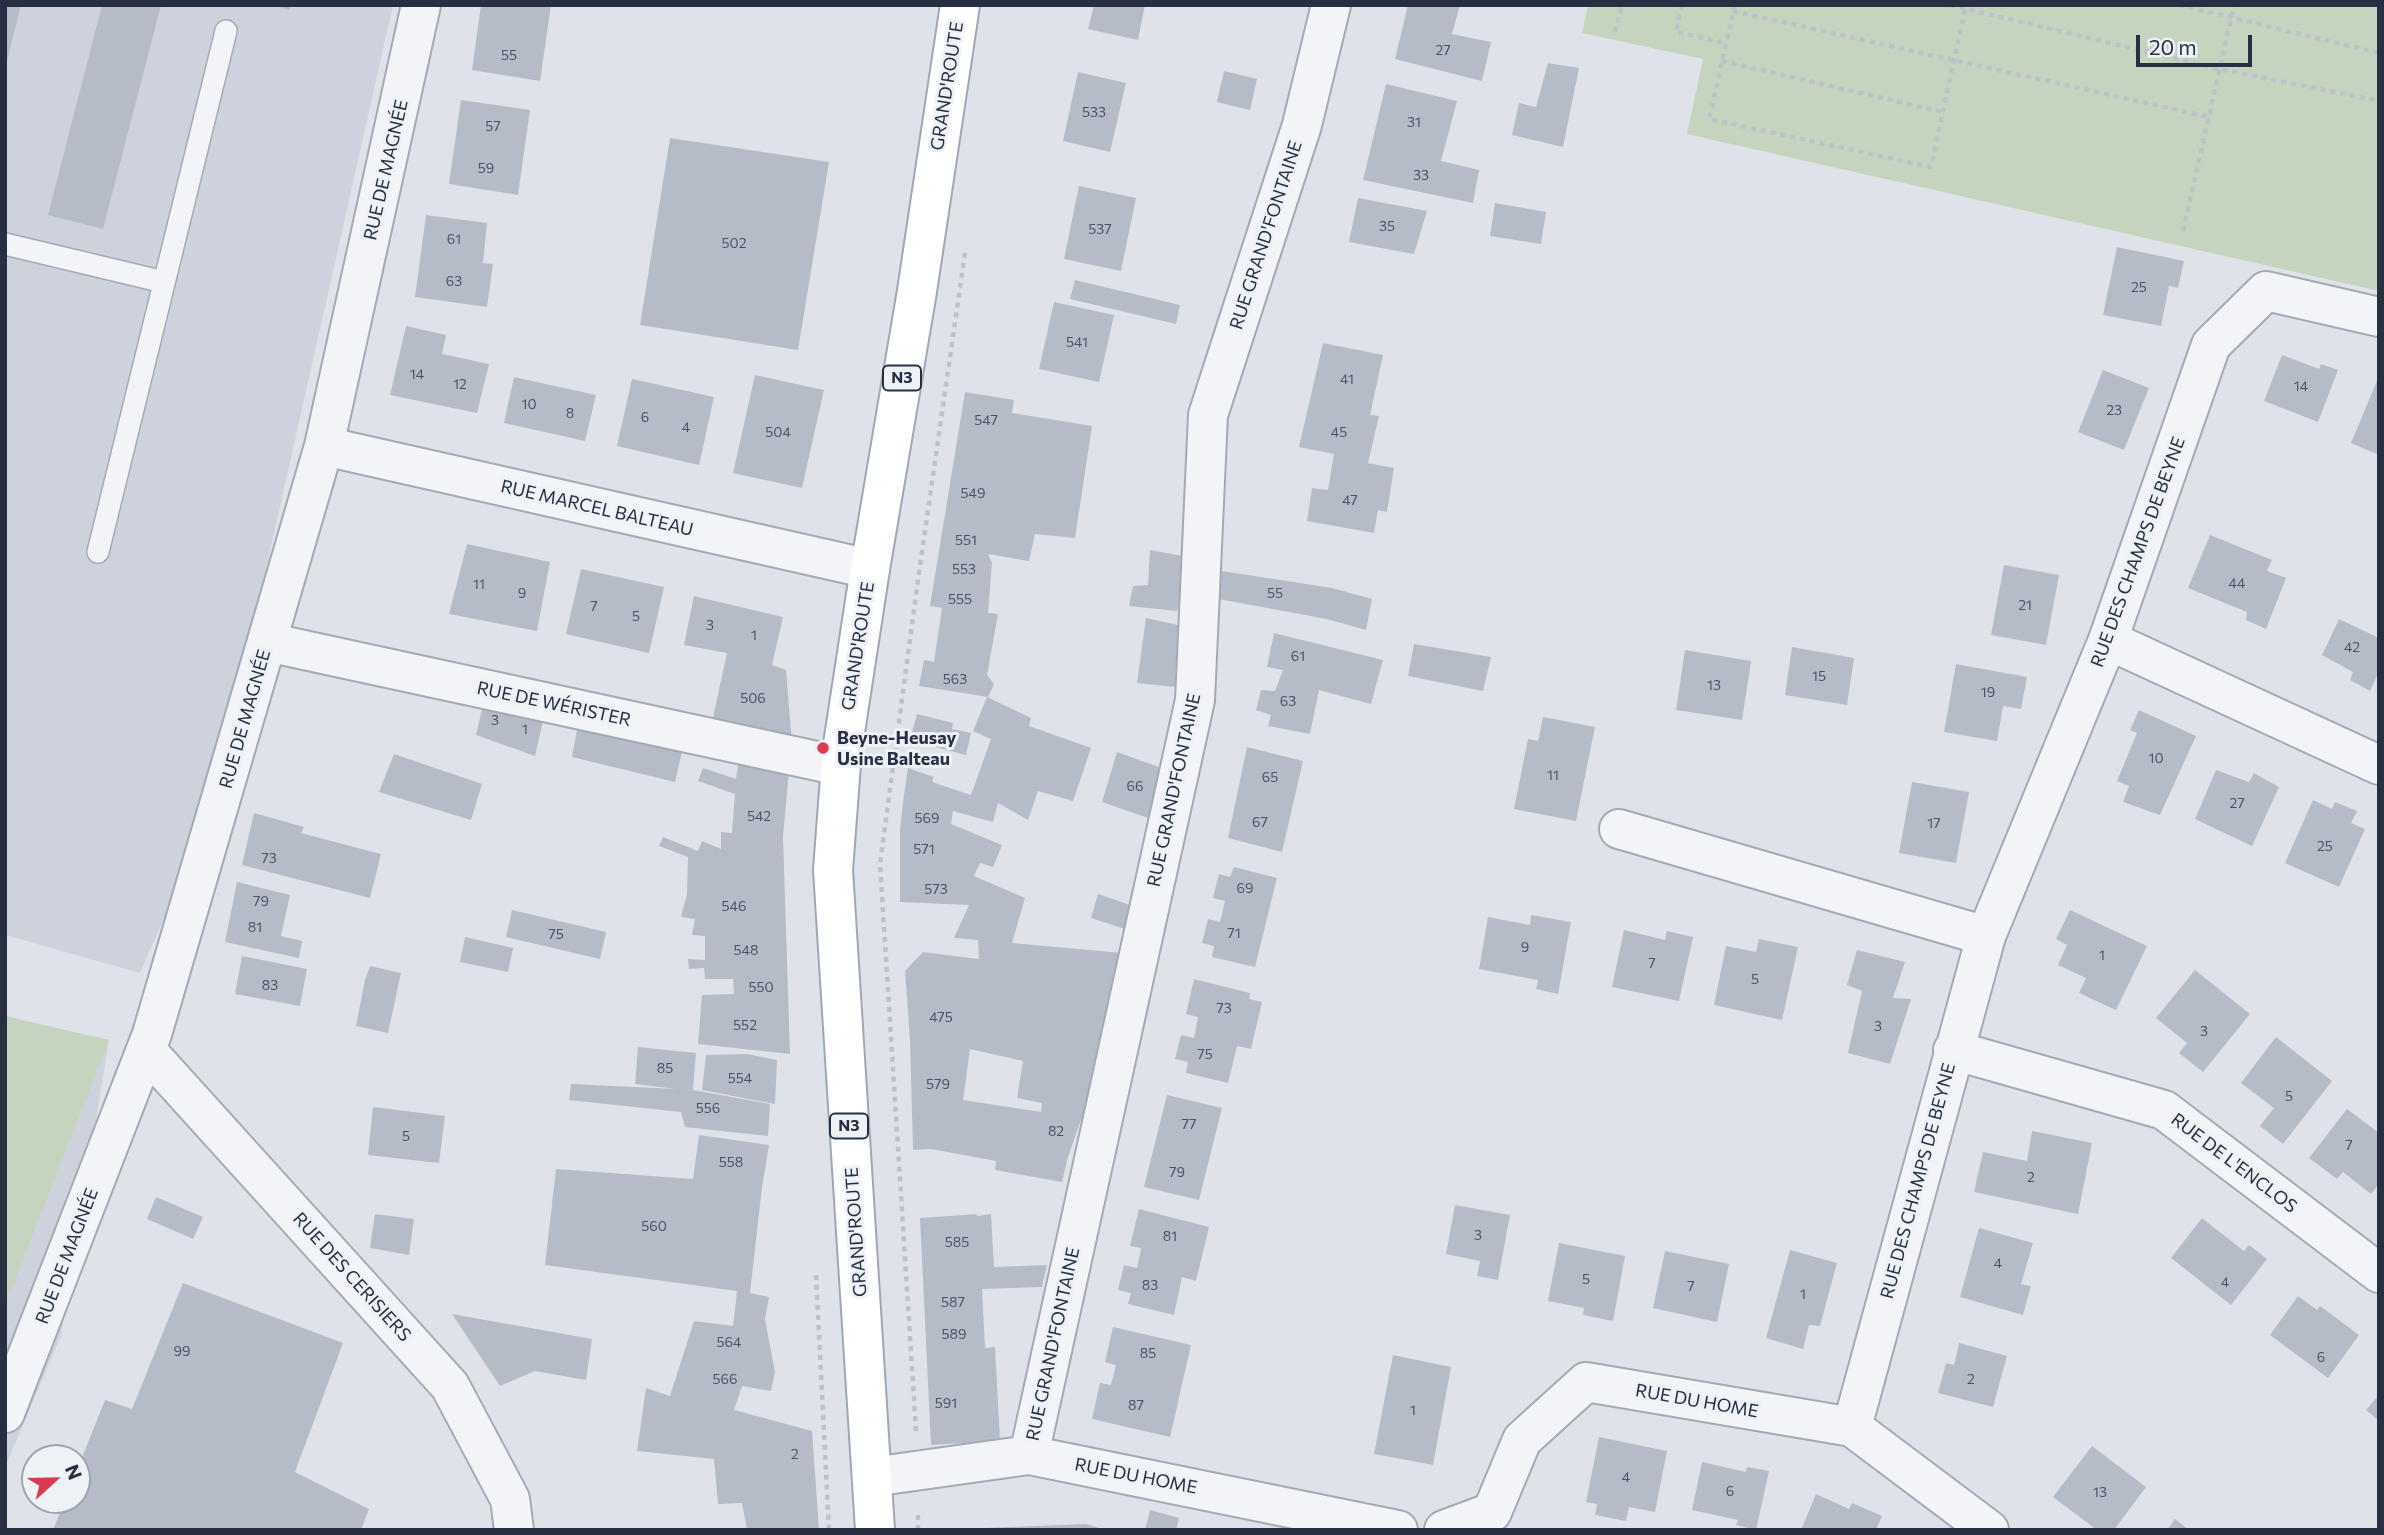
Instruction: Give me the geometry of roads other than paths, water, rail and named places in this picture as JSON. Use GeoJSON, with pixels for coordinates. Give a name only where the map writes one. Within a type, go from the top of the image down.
{"type":"FeatureCollection","features":[{"type":"Feature","properties":{"kind":"main road","name":"GRAND'ROUTE"},"geometry":{"type":"LineString","coordinates":[[874,1503],[833,870],[840,766],[960,5]]}},
{"type":"Feature","properties":{"kind":"street","name":"RUE DE MAGNÉE"},"geometry":{"type":"LineString","coordinates":[[5,1413],[147,1051],[324,446],[421,5]]}},
{"type":"Feature","properties":{"kind":"street","name":"RUE GRAND'FONTAINE"},"geometry":{"type":"LineString","coordinates":[[1029,1455],[1195,700],[1208,415],[1302,125],[1331,5]]}},
{"type":"Feature","properties":{"kind":"street","name":"RUE DES CHAMPS DE BEYNE"},"geometry":{"type":"LineString","coordinates":[[1852,1427],[1986,936],[2108,640],[2211,345],[2266,290],[2379,317]]}},
{"type":"Feature","properties":{"kind":"street","name":"RUE MARCEL BALTEAU"},"geometry":{"type":"LineString","coordinates":[[324,446],[870,569]]}},
{"type":"Feature","properties":{"kind":"street"},"geometry":{"type":"LineString","coordinates":[[2108,640],[2379,765]]}},
{"type":"Feature","properties":{"kind":"street","name":"RUE DE WÉRISTER"},"geometry":{"type":"LineString","coordinates":[[267,642],[840,766]]}},
{"type":"Feature","properties":{"kind":"street"},"geometry":{"type":"LineString","coordinates":[[1619,829],[1986,936]]}},
{"type":"Feature","properties":{"kind":"street","name":"RUE DE L'ENCLOS"},"geometry":{"type":"LineString","coordinates":[[1953,1050],[2164,1110],[2379,1273]]}},
{"type":"Feature","properties":{"kind":"street","name":"RUE DES CERISIERS"},"geometry":{"type":"LineString","coordinates":[[147,1051],[450,1386],[510,1499],[514,1530]]}},
{"type":"Feature","properties":{"kind":"street","name":"RUE DU HOME"},"geometry":{"type":"LineString","coordinates":[[1465,1526],[1492,1512],[1522,1440],[1586,1382],[1852,1427],[1989,1530]]}},
{"type":"Feature","properties":{"kind":"street","name":"RUE DU HOME"},"geometry":{"type":"LineString","coordinates":[[874,1503],[918,1472],[1029,1455],[1398,1530]]}},
{"type":"Feature","properties":{"kind":"lane"},"geometry":{"type":"LineString","coordinates":[[98,552],[226,31]]}},
{"type":"Feature","properties":{"kind":"lane"},"geometry":{"type":"LineString","coordinates":[[5,244],[164,282]]}},
{"type":"Feature","properties":{"kind":"place","name":"Beyne-Heusay Usine Balteau"},"geometry":{"type":"Point","coordinates":[823,748]}}]}
